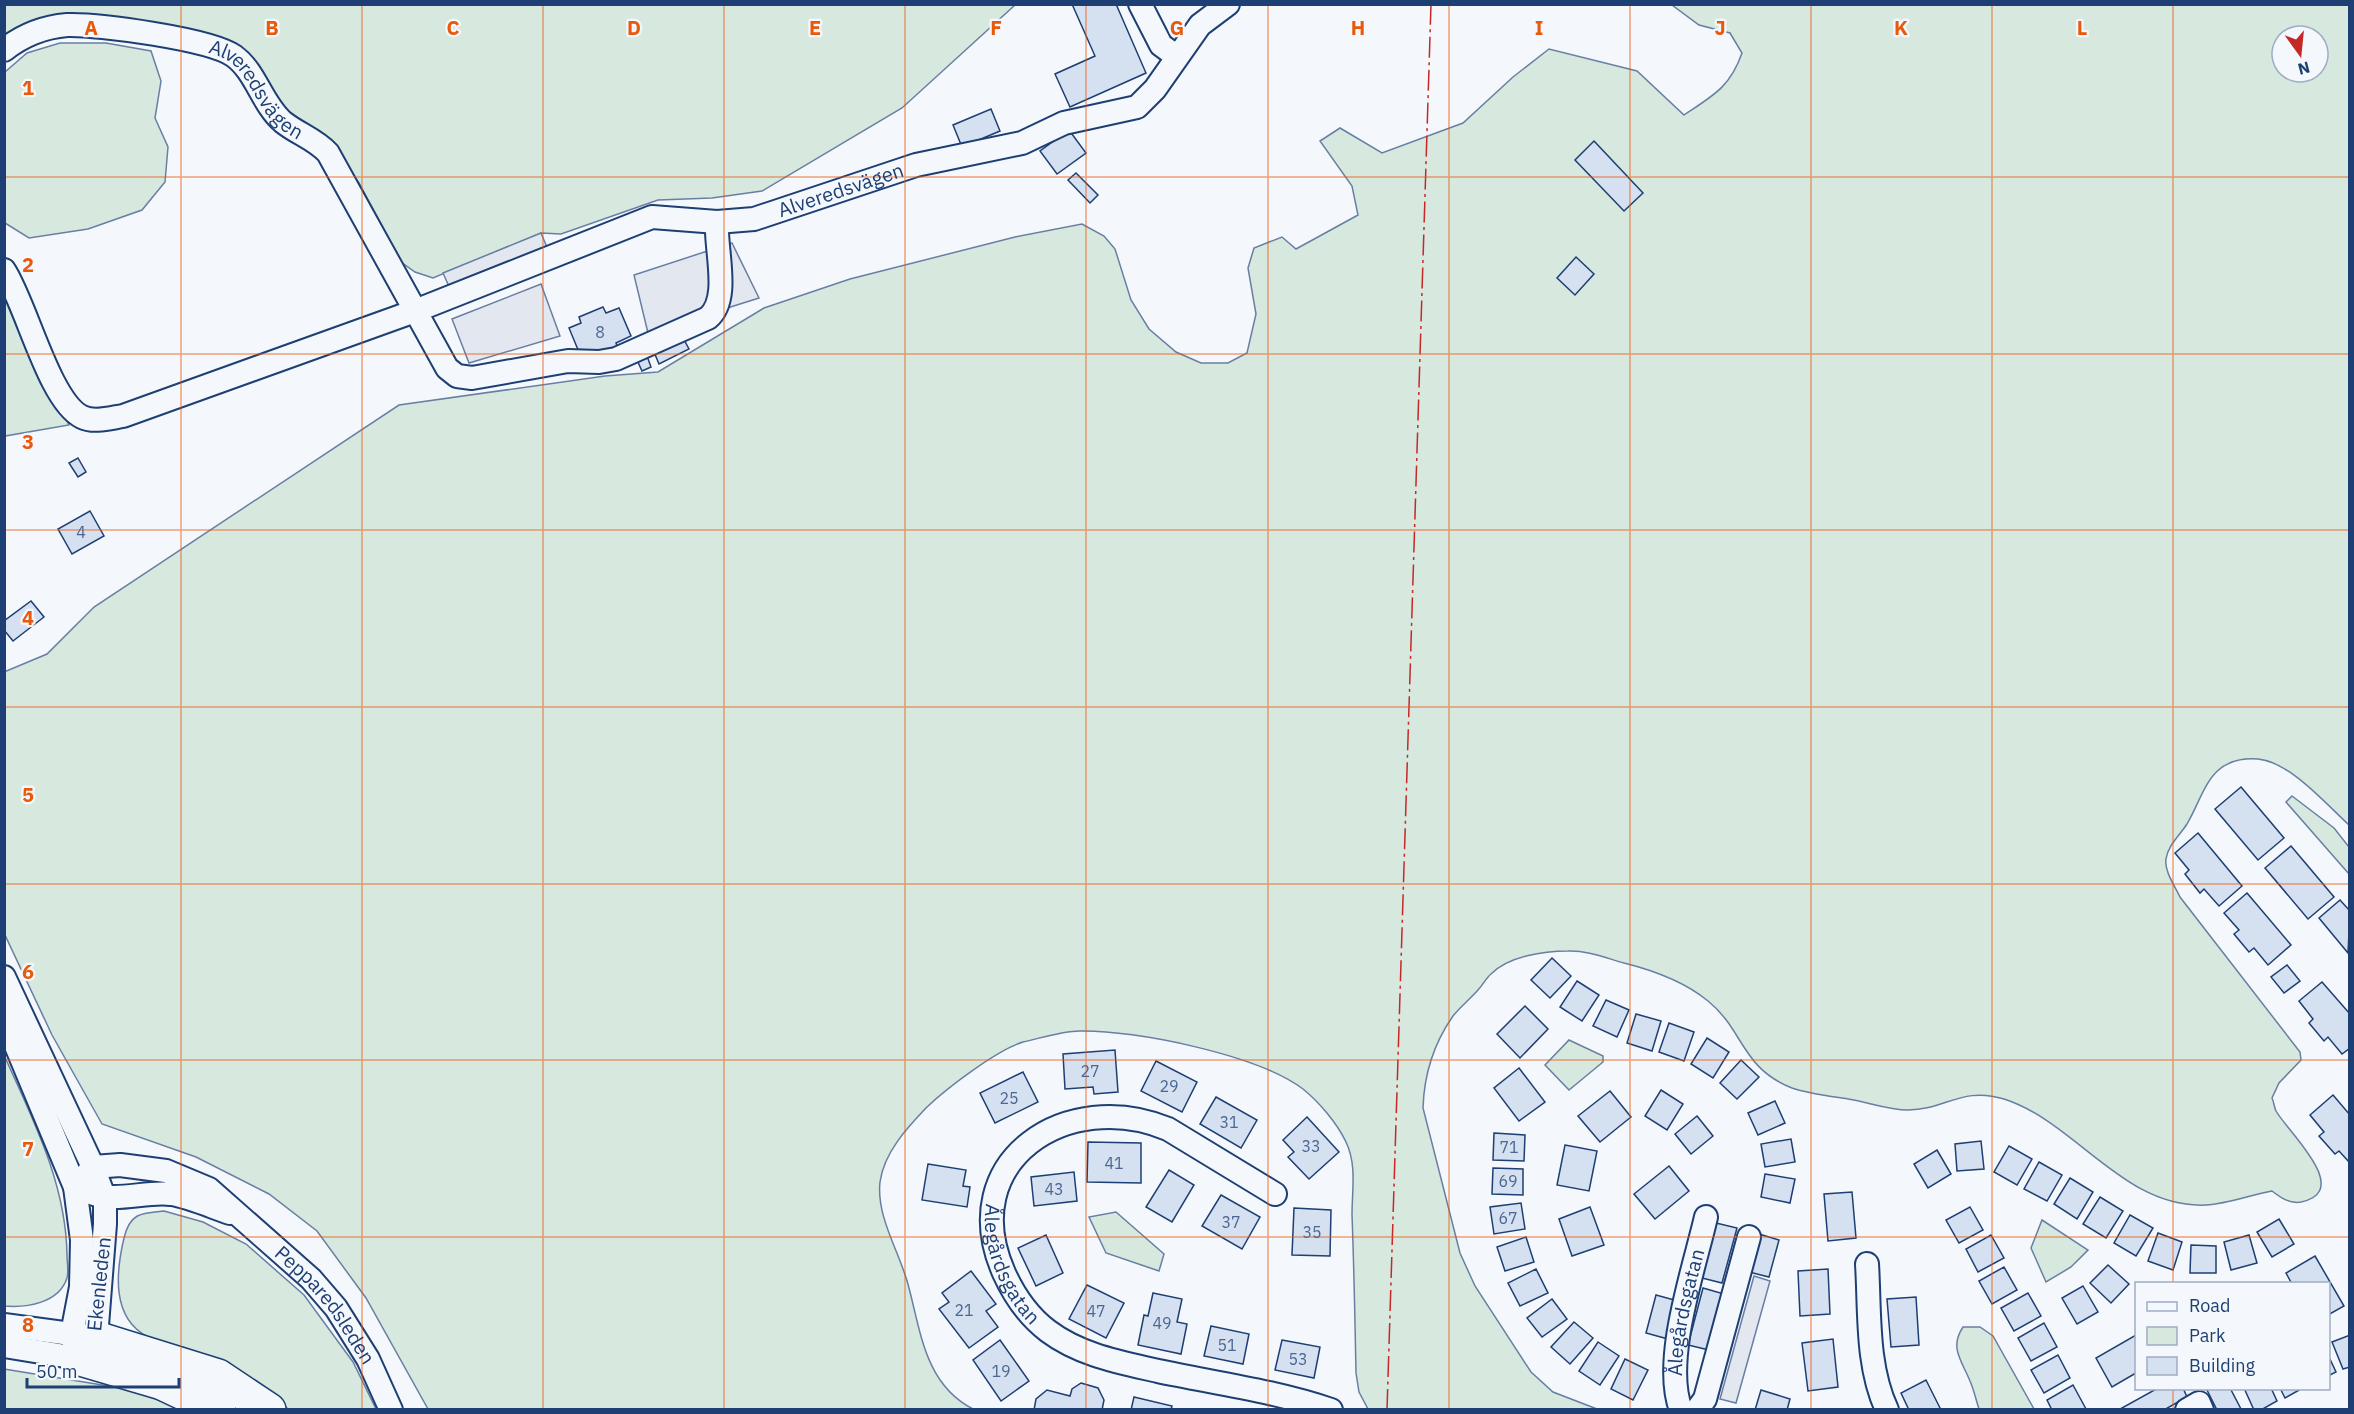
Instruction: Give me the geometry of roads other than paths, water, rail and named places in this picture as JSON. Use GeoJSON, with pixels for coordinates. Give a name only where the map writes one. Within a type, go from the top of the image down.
{"type":"FeatureCollection","features":[{"type":"Feature","properties":{"kind":"highway"},"geometry":{"type":"LineString","coordinates":[[82,1343],[219,1410]]}},
{"type":"Feature","properties":{"kind":"highway"},"geometry":{"type":"LineString","coordinates":[[82,1343],[218,1376],[269,1410]]}},
{"type":"Feature","properties":{"kind":"street"},"geometry":{"type":"LineString","coordinates":[[1140,4],[1161,45],[1176,56]]}},
{"type":"Feature","properties":{"kind":"street","name":"Alveredsvägen"},"geometry":{"type":"LineString","coordinates":[[4,270],[62,396],[73,410],[83,418],[99,420],[123,416],[415,311],[652,217],[717,222],[754,219],[916,165],[1022,143],[1064,123],[1137,107],[1155,89],[1176,56],[1200,25],[1228,4]]}},
{"type":"Feature","properties":{"kind":"street","name":"Alveredsvägen"},"geometry":{"type":"LineString","coordinates":[[4,50],[25,35],[43,29],[66,25],[94,25],[198,43],[233,56],[284,123],[318,142],[328,153],[415,311]]}},
{"type":"Feature","properties":{"kind":"street"},"geometry":{"type":"LineString","coordinates":[[415,311],[447,368],[457,376],[472,378],[568,362],[599,362],[616,359],[708,318],[717,310],[721,297],[717,222]]}},
{"type":"Feature","properties":{"kind":"street","name":"Ekenleden"},"geometry":{"type":"LineString","coordinates":[[4,976],[93,1167],[105,1199],[82,1343]]}},
{"type":"Feature","properties":{"kind":"street","name":"Ekenleden"},"geometry":{"type":"LineString","coordinates":[[4,1017],[75,1187],[82,1240],[82,1343]]}},
{"type":"Feature","properties":{"kind":"street","name":"Ålegårdsgatan"},"geometry":{"type":"LineString","coordinates":[[1275,1194],[1168,1129],[1150,1122],[1113,1116],[1073,1121],[1033,1139],[1008,1165],[993,1203],[995,1243],[1012,1291],[1046,1330],[1070,1345],[1115,1362],[1331,1410]]}},
{"type":"Feature","properties":{"kind":"street","name":"Pepparedsleden"},"geometry":{"type":"LineString","coordinates":[[93,1167],[120,1165],[166,1171],[209,1189],[311,1279],[336,1308],[368,1359],[391,1410]]}},
{"type":"Feature","properties":{"kind":"street"},"geometry":{"type":"LineString","coordinates":[[75,1187],[93,1167]]}},
{"type":"Feature","properties":{"kind":"street","name":"Pepparedsleden"},"geometry":{"type":"LineString","coordinates":[[75,1187],[105,1199],[147,1194],[172,1194],[238,1215]]}},
{"type":"Feature","properties":{"kind":"street","name":"Ålegårdsgatan"},"geometry":{"type":"LineString","coordinates":[[1681,1410],[1676,1390],[1674,1356],[1706,1217]]}},
{"type":"Feature","properties":{"kind":"street"},"geometry":{"type":"LineString","coordinates":[[1697,1410],[1705,1399],[1749,1237]]}},
{"type":"Feature","properties":{"kind":"street"},"geometry":{"type":"LineString","coordinates":[[1867,1263],[1872,1352],[1878,1383],[1887,1410]]}},
{"type":"Feature","properties":{"kind":"street"},"geometry":{"type":"LineString","coordinates":[[4,1325],[82,1343]]}},
{"type":"Feature","properties":{"kind":"street"},"geometry":{"type":"LineString","coordinates":[[4,1346],[82,1343]]}},
{"type":"Feature","properties":{"kind":"street"},"geometry":{"type":"LineString","coordinates":[[2187,1410],[2199,1403],[2202,1410]]}}]}
